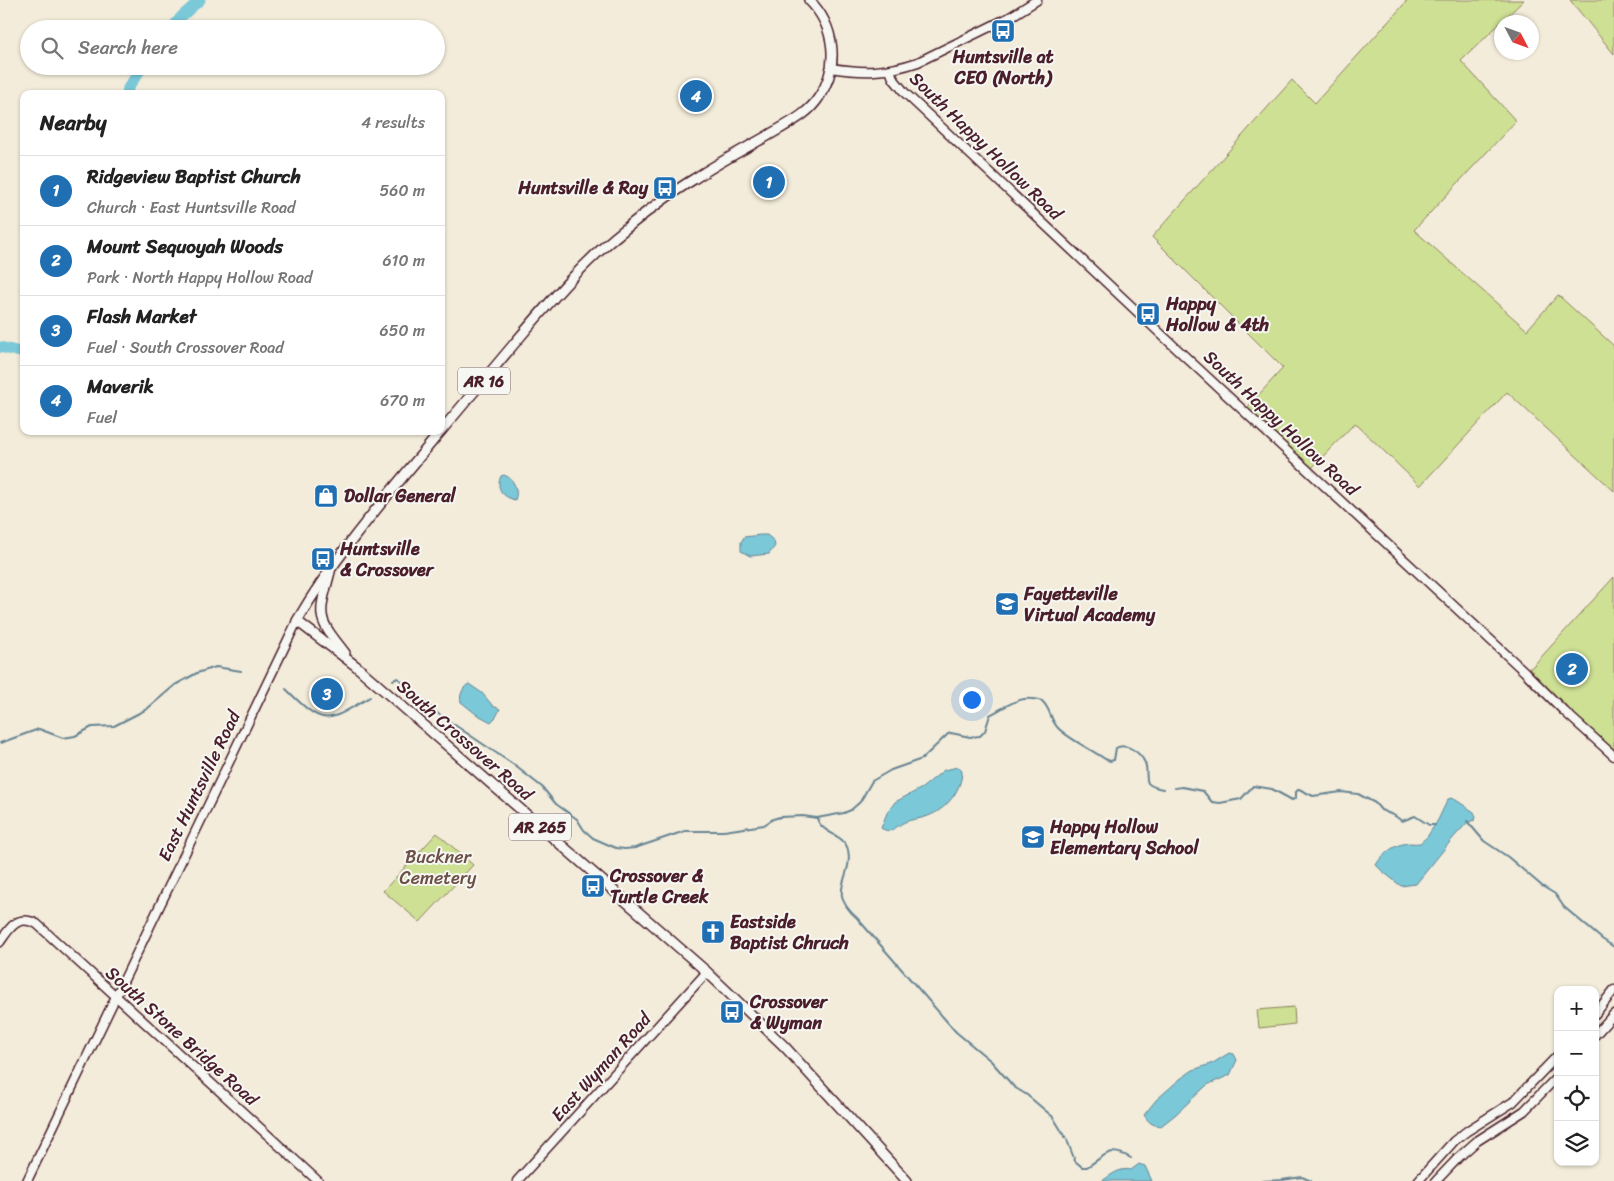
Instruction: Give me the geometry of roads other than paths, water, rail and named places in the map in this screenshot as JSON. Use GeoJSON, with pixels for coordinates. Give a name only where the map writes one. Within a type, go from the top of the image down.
{"type":"FeatureCollection","features":[{"type":"Feature","properties":{"kind":"main road","name":"AR 16"},"geometry":{"type":"LineString","coordinates":[[809,0],[824,20],[829,31],[832,43],[831,68]]}},
{"type":"Feature","properties":{"kind":"main road","name":"East Huntsville Road"},"geometry":{"type":"LineString","coordinates":[[445,426],[542,310],[575,274],[604,247],[661,201],[694,178],[801,116],[819,98],[826,85],[831,68]]}},
{"type":"Feature","properties":{"kind":"main road","name":"East Huntsville Road"},"geometry":{"type":"LineString","coordinates":[[297,621],[332,565],[353,536],[438,435]]}},
{"type":"Feature","properties":{"kind":"main road"},"geometry":{"type":"LineString","coordinates":[[332,565],[322,603],[323,621],[326,629],[356,666]]}},
{"type":"Feature","properties":{"kind":"main road","name":"South Crossover Road"},"geometry":{"type":"LineString","coordinates":[[297,621],[356,666],[707,972],[785,1047],[907,1181]]}},
{"type":"Feature","properties":{"kind":"street"},"geometry":{"type":"LineString","coordinates":[[831,68],[855,72],[874,72],[890,70],[918,62],[1010,17],[1038,0]]}},
{"type":"Feature","properties":{"kind":"street","name":"South Happy Hollow Road"},"geometry":{"type":"LineString","coordinates":[[890,70],[893,78],[905,93],[1162,336],[1614,756]]}},
{"type":"Feature","properties":{"kind":"street","name":"East Huntsville Road"},"geometry":{"type":"LineString","coordinates":[[27,1181],[297,621]]}},
{"type":"Feature","properties":{"kind":"street","name":"South Stone Bridge Road"},"geometry":{"type":"LineString","coordinates":[[0,942],[14,924],[21,921],[30,921],[44,930],[318,1181]]}},
{"type":"Feature","properties":{"kind":"street","name":"East Wyman Road"},"geometry":{"type":"LineString","coordinates":[[518,1181],[707,972]]}},
{"type":"Feature","properties":{"kind":"street"},"geometry":{"type":"LineString","coordinates":[[1599,1009],[1614,990]]}},
{"type":"Feature","properties":{"kind":"street"},"geometry":{"type":"LineString","coordinates":[[1599,1031],[1614,1014]]}},
{"type":"Feature","properties":{"kind":"street"},"geometry":{"type":"LineString","coordinates":[[1418,1181],[1454,1142],[1467,1131],[1513,1102],[1554,1059]]}},
{"type":"Feature","properties":{"kind":"street"},"geometry":{"type":"LineString","coordinates":[[1436,1181],[1477,1141],[1524,1111],[1554,1080]]}},
{"type":"Feature","properties":{"kind":"water"},"geometry":{"type":"Polygon","coordinates":[[[504,475],[515,485],[515,500],[501,492],[499,481],[501,476],[504,475]]]}},
{"type":"Feature","properties":{"kind":"water"},"geometry":{"type":"Polygon","coordinates":[[[767,535],[774,541],[775,546],[769,554],[750,556],[741,551],[741,542],[744,537],[767,535]]]}},
{"type":"Feature","properties":{"kind":"water"},"geometry":{"type":"Polygon","coordinates":[[[469,684],[482,693],[493,706],[500,709],[491,722],[476,714],[461,702],[462,691],[469,684]]]}},
{"type":"Feature","properties":{"kind":"water"},"geometry":{"type":"Polygon","coordinates":[[[958,767],[962,771],[959,785],[952,798],[941,809],[925,817],[905,822],[888,831],[881,828],[887,813],[895,802],[922,788],[944,770],[958,767]]]}},
{"type":"Feature","properties":{"kind":"water"},"geometry":{"type":"Polygon","coordinates":[[[1453,798],[1474,812],[1475,820],[1468,822],[1454,837],[1416,884],[1401,886],[1376,865],[1391,849],[1405,843],[1420,843],[1427,837],[1448,799],[1453,798]]]}},
{"type":"Feature","properties":{"kind":"water"},"geometry":{"type":"Polygon","coordinates":[[[1229,1053],[1234,1054],[1237,1060],[1230,1075],[1207,1085],[1161,1126],[1153,1124],[1144,1115],[1156,1100],[1180,1079],[1193,1070],[1213,1063],[1229,1053]]]}},
{"type":"Feature","properties":{"kind":"water"},"geometry":{"type":"Polygon","coordinates":[[[1139,1164],[1145,1166],[1152,1181],[1102,1181],[1116,1172],[1127,1169],[1131,1170],[1139,1164]]]}},
{"type":"Feature","properties":{"kind":"waterway"},"geometry":{"type":"LineString","coordinates":[[179,20],[200,0]]}},
{"type":"Feature","properties":{"kind":"waterway"},"geometry":{"type":"LineString","coordinates":[[128,90],[137,75]]}},
{"type":"Feature","properties":{"kind":"waterway"},"geometry":{"type":"LineString","coordinates":[[0,347],[20,352]]}},
{"type":"Feature","properties":{"kind":"waterway"},"geometry":{"type":"LineString","coordinates":[[0,743],[39,729],[63,738],[75,736],[92,727],[114,726],[147,709],[175,685],[197,673],[216,667],[241,671]]}},
{"type":"Feature","properties":{"kind":"waterway"},"geometry":{"type":"LineString","coordinates":[[393,680],[398,678],[437,713],[514,765],[542,787],[556,804],[577,819],[584,830],[593,838],[616,848],[635,848],[685,831],[724,831],[764,825],[780,817],[803,816],[817,818],[823,828],[842,841],[848,850],[849,860],[842,892],[843,899],[848,908],[956,1032],[991,1061],[1014,1087],[1027,1095],[1053,1117],[1067,1140],[1075,1161],[1082,1167],[1087,1167],[1112,1152],[1124,1154],[1131,1158]]}},
{"type":"Feature","properties":{"kind":"waterway"},"geometry":{"type":"LineString","coordinates":[[286,689],[309,710],[325,717],[334,716],[370,697]]}},
{"type":"Feature","properties":{"kind":"waterway"},"geometry":{"type":"LineString","coordinates":[[817,818],[851,810],[860,802],[872,781],[891,770],[922,759],[948,734],[970,737],[980,736],[985,731],[990,715],[1009,704],[1027,699],[1042,701],[1058,728],[1105,759],[1114,760],[1116,748],[1124,746],[1133,749],[1145,763],[1148,783],[1163,789]]}},
{"type":"Feature","properties":{"kind":"waterway"},"geometry":{"type":"LineString","coordinates":[[1175,788],[1182,787],[1203,791],[1212,802],[1220,803],[1241,799],[1253,786],[1272,789],[1292,800],[1296,798],[1296,792],[1299,789],[1313,796],[1341,792],[1358,794],[1375,803],[1381,810],[1402,821],[1415,816],[1429,825],[1435,825]]}},
{"type":"Feature","properties":{"kind":"waterway"},"geometry":{"type":"LineString","coordinates":[[1467,821],[1484,841],[1508,857],[1542,886],[1555,894],[1564,907],[1614,947]]}},
{"type":"Feature","properties":{"kind":"waterway"},"geometry":{"type":"LineString","coordinates":[[1262,1181],[1302,1177],[1311,1181]]}},
{"type":"Feature","properties":{"kind":"place","name":"Huntsville at CEO (North)"},"geometry":{"type":"Point","coordinates":[1003,31]}},
{"type":"Feature","properties":{"kind":"place","name":"Maverik"},"geometry":{"type":"Point","coordinates":[696,96]}},
{"type":"Feature","properties":{"kind":"place","name":"Ridgeview Baptist Church"},"geometry":{"type":"Point","coordinates":[769,182]}},
{"type":"Feature","properties":{"kind":"place","name":"Huntsville & Ray"},"geometry":{"type":"Point","coordinates":[665,188]}},
{"type":"Feature","properties":{"kind":"place","name":"Happy Hollow & 4th"},"geometry":{"type":"Point","coordinates":[1148,314]}},
{"type":"Feature","properties":{"kind":"place","name":"Dollar General"},"geometry":{"type":"Point","coordinates":[326,496]}},
{"type":"Feature","properties":{"kind":"place","name":"Huntsville & Crossover"},"geometry":{"type":"Point","coordinates":[323,559]}},
{"type":"Feature","properties":{"kind":"place","name":"Fayetteville Virtual Academy"},"geometry":{"type":"Point","coordinates":[1007,604]}},
{"type":"Feature","properties":{"kind":"place","name":"Mount Sequoyah Woods"},"geometry":{"type":"Point","coordinates":[1572,669]}},
{"type":"Feature","properties":{"kind":"place","name":"Flash Market"},"geometry":{"type":"Point","coordinates":[327,694]}},
{"type":"Feature","properties":{"kind":"place","name":"Happy Hollow Elementary School"},"geometry":{"type":"Point","coordinates":[1033,837]}},
{"type":"Feature","properties":{"kind":"place","name":"Crossover & Turtle Creek"},"geometry":{"type":"Point","coordinates":[593,886]}},
{"type":"Feature","properties":{"kind":"place","name":"Eastside Baptist Chruch"},"geometry":{"type":"Point","coordinates":[713,932]}},
{"type":"Feature","properties":{"kind":"place","name":"Crossover & Wyman"},"geometry":{"type":"Point","coordinates":[732,1012]}},
{"type":"Feature","properties":{"kind":"park label","name":"Buckner Cemetery"},"geometry":{"type":"Point","coordinates":[438,868]}}]}
